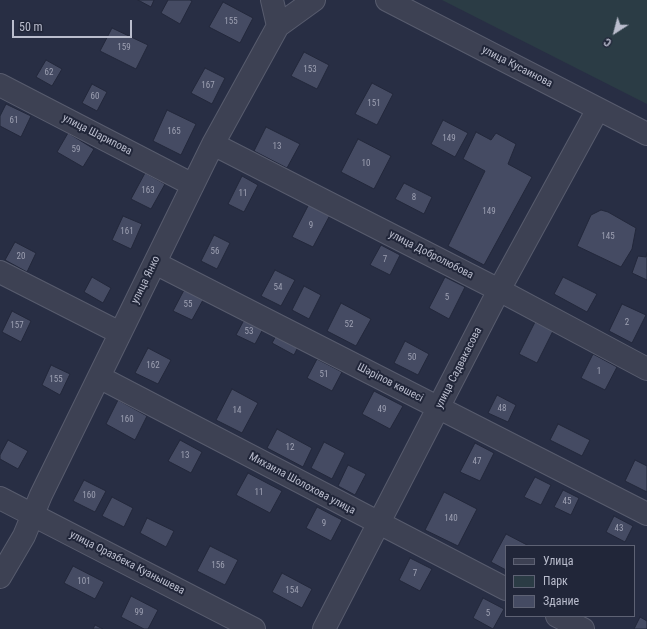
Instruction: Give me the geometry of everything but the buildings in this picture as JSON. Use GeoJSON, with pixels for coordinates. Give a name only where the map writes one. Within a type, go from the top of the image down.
{"type":"FeatureCollection","features":[{"type":"Feature","properties":{"kind":"street"},"geometry":{"type":"LineString","coordinates":[[272,0],[278,26]]}},
{"type":"Feature","properties":{"kind":"street","name":"улица Янко"},"geometry":{"type":"LineString","coordinates":[[0,577],[24,536],[33,514],[99,377],[213,144],[278,26],[314,0]]}},
{"type":"Feature","properties":{"kind":"street","name":"улица Кусаинова"},"geometry":{"type":"LineString","coordinates":[[387,0],[647,134]]}},
{"type":"Feature","properties":{"kind":"street","name":"улица Шарипова"},"geometry":{"type":"LineString","coordinates":[[0,85],[193,185]]}},
{"type":"Feature","properties":{"kind":"street","name":"улица Садвакасова"},"geometry":{"type":"LineString","coordinates":[[324,629],[498,290],[598,109]]}},
{"type":"Feature","properties":{"kind":"street","name":"улица Добролюбова"},"geometry":{"type":"LineString","coordinates":[[213,144],[498,290],[647,369]]}},
{"type":"Feature","properties":{"kind":"street","name":"Шәріпов көшесі"},"geometry":{"type":"LineString","coordinates":[[155,262],[647,514]]}},
{"type":"Feature","properties":{"kind":"street"},"geometry":{"type":"LineString","coordinates":[[0,272],[120,334]]}},
{"type":"Feature","properties":{"kind":"street","name":"Михаила Шолохова улица"},"geometry":{"type":"LineString","coordinates":[[99,377],[505,588]]}},
{"type":"Feature","properties":{"kind":"street","name":"улица Оразбека Куанышева"},"geometry":{"type":"LineString","coordinates":[[0,498],[254,629]]}},
{"type":"Feature","properties":{"kind":"street"},"geometry":{"type":"LineString","coordinates":[[560,617],[583,629]]}},
{"type":"Feature","properties":{"kind":"green space"},"geometry":{"type":"Polygon","coordinates":[[[442,0],[647,0],[647,104],[442,0]]]}}]}
